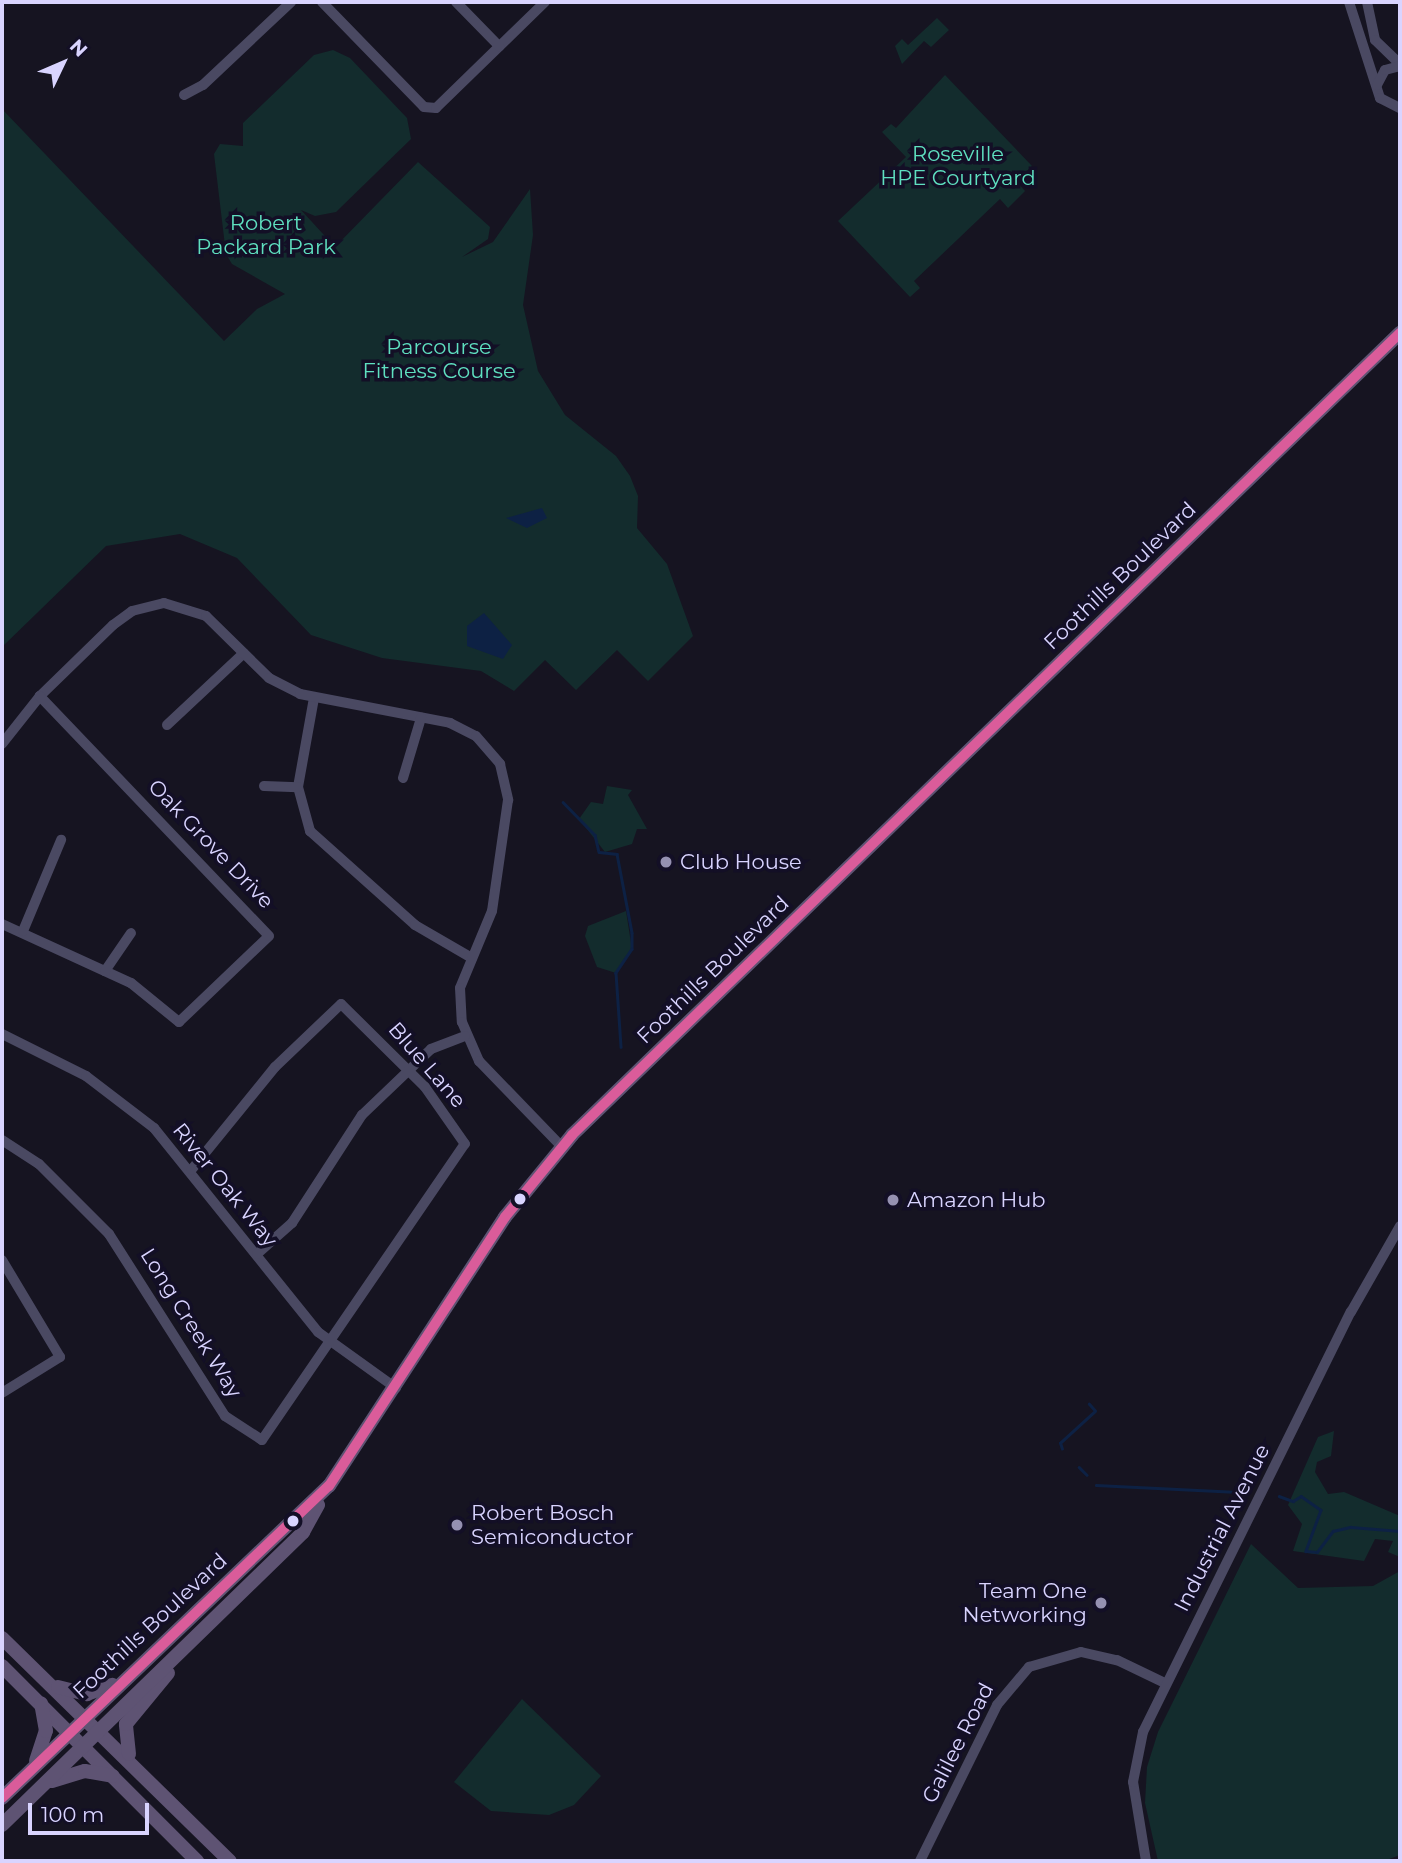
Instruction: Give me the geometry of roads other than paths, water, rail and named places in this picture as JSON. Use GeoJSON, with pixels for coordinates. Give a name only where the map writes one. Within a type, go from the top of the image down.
{"type":"FeatureCollection","features":[{"type":"Feature","properties":{"kind":"main road","name":"Foothills Boulevard"},"geometry":{"type":"LineString","coordinates":[[2,1825],[303,1532],[329,1486],[396,1388],[498,1227],[561,1146],[1400,333]]}},
{"type":"Feature","properties":{"kind":"main road","name":"Foothills Boulevard"},"geometry":{"type":"LineString","coordinates":[[2,1798],[242,1568],[276,1540],[329,1486]]}},
{"type":"Feature","properties":{"kind":"main road"},"geometry":{"type":"LineString","coordinates":[[254,1581],[253,1572],[276,1540]]}},
{"type":"Feature","properties":{"kind":"main road"},"geometry":{"type":"LineString","coordinates":[[232,1601],[244,1580],[242,1568]]}},
{"type":"Feature","properties":{"kind":"main road"},"geometry":{"type":"LineString","coordinates":[[2,1638],[101,1729],[230,1861]]}},
{"type":"Feature","properties":{"kind":"main road"},"geometry":{"type":"LineString","coordinates":[[133,1762],[123,1740],[125,1724],[164,1681],[173,1661]]}},
{"type":"Feature","properties":{"kind":"main road"},"geometry":{"type":"LineString","coordinates":[[2,1666],[70,1731],[197,1861]]}},
{"type":"Feature","properties":{"kind":"main road"},"geometry":{"type":"LineString","coordinates":[[56,1686],[95,1693],[126,1678]]}},
{"type":"Feature","properties":{"kind":"main road"},"geometry":{"type":"LineString","coordinates":[[32,1769],[46,1731],[40,1702]]}},
{"type":"Feature","properties":{"kind":"main road"},"geometry":{"type":"LineString","coordinates":[[44,1784],[85,1771],[113,1776]]}},
{"type":"Feature","properties":{"kind":"street"},"geometry":{"type":"LineString","coordinates":[[184,95],[203,85],[291,2]]}},
{"type":"Feature","properties":{"kind":"street"},"geometry":{"type":"LineString","coordinates":[[321,2],[424,107],[436,108],[545,2]]}},
{"type":"Feature","properties":{"kind":"street"},"geometry":{"type":"LineString","coordinates":[[456,2],[499,46]]}},
{"type":"Feature","properties":{"kind":"street"},"geometry":{"type":"LineString","coordinates":[[1349,2],[1383,102],[1399,109]]}},
{"type":"Feature","properties":{"kind":"street"},"geometry":{"type":"LineString","coordinates":[[1367,2],[1375,40],[1400,65],[1385,70],[1377,88]]}},
{"type":"Feature","properties":{"kind":"street"},"geometry":{"type":"LineString","coordinates":[[2,744],[40,696],[123,617],[153,604],[185,606],[206,616],[279,684],[314,698],[421,718],[476,736],[496,756],[507,782],[494,903],[470,957],[459,998],[465,1036],[479,1061],[561,1146]]}},
{"type":"Feature","properties":{"kind":"street"},"geometry":{"type":"LineString","coordinates":[[167,725],[244,653]]}},
{"type":"Feature","properties":{"kind":"street","name":"Oak Grove Drive"},"geometry":{"type":"LineString","coordinates":[[2,924],[23,931],[149,995],[179,1022],[269,936],[40,696]]}},
{"type":"Feature","properties":{"kind":"street"},"geometry":{"type":"LineString","coordinates":[[314,698],[298,787],[305,822],[327,850],[424,932],[470,957]]}},
{"type":"Feature","properties":{"kind":"street"},"geometry":{"type":"LineString","coordinates":[[403,778],[421,718]]}},
{"type":"Feature","properties":{"kind":"street"},"geometry":{"type":"LineString","coordinates":[[264,786],[298,787]]}},
{"type":"Feature","properties":{"kind":"street"},"geometry":{"type":"LineString","coordinates":[[23,931],[61,841]]}},
{"type":"Feature","properties":{"kind":"street"},"geometry":{"type":"LineString","coordinates":[[105,971],[131,933]]}},
{"type":"Feature","properties":{"kind":"street","name":"Blue Lane"},"geometry":{"type":"LineString","coordinates":[[192,1169],[283,1059],[341,1004],[409,1070],[464,1144],[329,1343]]}},
{"type":"Feature","properties":{"kind":"street","name":"River Oak Way"},"geometry":{"type":"LineString","coordinates":[[2,1034],[107,1090],[192,1169],[329,1343],[396,1388]]}},
{"type":"Feature","properties":{"kind":"street"},"geometry":{"type":"LineString","coordinates":[[257,1254],[292,1223],[357,1121],[431,1049],[465,1036]]}},
{"type":"Feature","properties":{"kind":"street","name":"Long Creek Way"},"geometry":{"type":"LineString","coordinates":[[2,1140],[39,1164],[123,1250],[225,1416],[252,1439],[271,1434],[329,1343]]}},
{"type":"Feature","properties":{"kind":"street","name":"Industrial Avenue"},"geometry":{"type":"LineString","coordinates":[[1146,1861],[1133,1782],[1143,1732],[1165,1683],[1400,1226]]}},
{"type":"Feature","properties":{"kind":"street"},"geometry":{"type":"LineString","coordinates":[[2,1260],[60,1357],[2,1393]]}},
{"type":"Feature","properties":{"kind":"street","name":"Galilee Road"},"geometry":{"type":"LineString","coordinates":[[920,1861],[997,1705],[1021,1673],[1053,1655],[1081,1652],[1117,1660],[1165,1683]]}},
{"type":"Feature","properties":{"kind":"water"},"geometry":{"type":"Polygon","coordinates":[[[542,508],[547,518],[527,528],[506,518],[542,508]]]}},
{"type":"Feature","properties":{"kind":"water"},"geometry":{"type":"Polygon","coordinates":[[[484,613],[512,645],[503,659],[467,646],[467,626],[484,613]]]}},
{"type":"Feature","properties":{"kind":"waterway"},"geometry":{"type":"LineString","coordinates":[[563,802],[595,835],[599,852],[617,854],[632,933],[632,949],[616,973],[621,1047]]}},
{"type":"Feature","properties":{"kind":"waterway"},"geometry":{"type":"LineString","coordinates":[[1062,1449],[1060,1443],[1095,1411],[1089,1404]]}},
{"type":"Feature","properties":{"kind":"waterway"},"geometry":{"type":"LineString","coordinates":[[1079,1467],[1087,1475]]}},
{"type":"Feature","properties":{"kind":"waterway"},"geometry":{"type":"LineString","coordinates":[[1096,1485],[1238,1492]]}},
{"type":"Feature","properties":{"kind":"waterway"},"geometry":{"type":"LineString","coordinates":[[1279,1496],[1293,1501],[1301,1496],[1321,1510],[1306,1551],[1317,1552],[1333,1531],[1351,1527],[1400,1531]]}},
{"type":"Feature","properties":{"kind":"place","name":"Club House"},"geometry":{"type":"Point","coordinates":[666,862]}},
{"type":"Feature","properties":{"kind":"place","name":"Amazon Hub"},"geometry":{"type":"Point","coordinates":[893,1200]}},
{"type":"Feature","properties":{"kind":"place","name":"Robert Bosch Semiconductor"},"geometry":{"type":"Point","coordinates":[457,1525]}},
{"type":"Feature","properties":{"kind":"place","name":"Team One Networking"},"geometry":{"type":"Point","coordinates":[1101,1603]}},
{"type":"Feature","properties":{"kind":"park label","name":"Roseville HPE Courtyard"},"geometry":{"type":"Point","coordinates":[958,166]}},
{"type":"Feature","properties":{"kind":"park label","name":"Robert Packard Park"},"geometry":{"type":"Point","coordinates":[266,235]}},
{"type":"Feature","properties":{"kind":"park label","name":"Parcourse Fitness Course"},"geometry":{"type":"Point","coordinates":[439,359]}}]}
